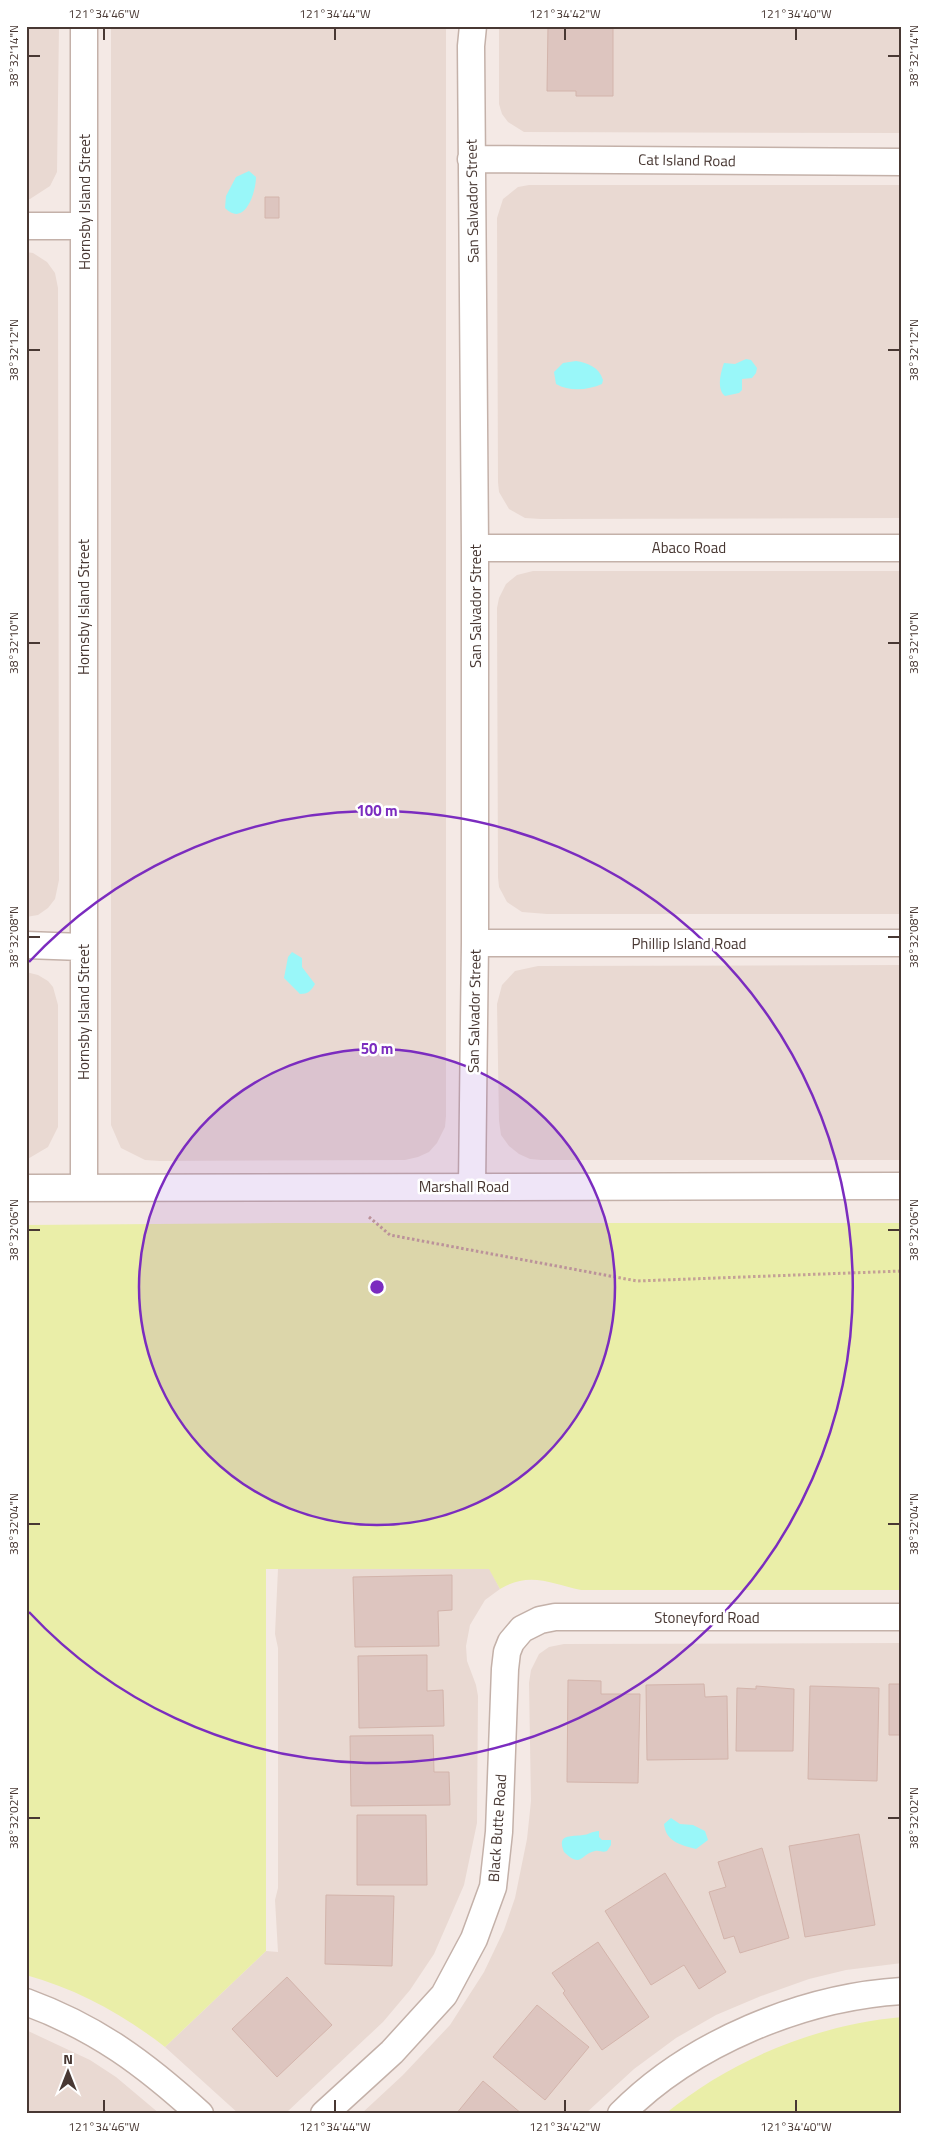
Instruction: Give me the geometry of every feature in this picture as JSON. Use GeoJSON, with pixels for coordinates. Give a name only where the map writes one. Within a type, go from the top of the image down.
{"type":"FeatureCollection","features":[{"type":"Feature","properties":{"kind":"street","name":"Hornsby Island Street"},"geometry":{"type":"LineString","coordinates":[[84,26],[82,947],[84,1188]]}},
{"type":"Feature","properties":{"kind":"street","name":"San Salvador Street"},"geometry":{"type":"LineString","coordinates":[[472,1186],[476,943],[476,548],[471,159],[471,46],[473,26]]}},
{"type":"Feature","properties":{"kind":"street","name":"Cat Island Road"},"geometry":{"type":"LineString","coordinates":[[471,159],[902,162]]}},
{"type":"Feature","properties":{"kind":"street"},"geometry":{"type":"LineString","coordinates":[[26,226],[84,226]]}},
{"type":"Feature","properties":{"kind":"street","name":"Abaco Road"},"geometry":{"type":"LineString","coordinates":[[476,548],[902,548]]}},
{"type":"Feature","properties":{"kind":"street","name":"Phillip Island Road"},"geometry":{"type":"LineString","coordinates":[[476,943],[902,943]]}},
{"type":"Feature","properties":{"kind":"street"},"geometry":{"type":"LineString","coordinates":[[26,945],[82,947]]}},
{"type":"Feature","properties":{"kind":"street","name":"Marshall Road"},"geometry":{"type":"LineString","coordinates":[[26,1188],[902,1186]]}},
{"type":"Feature","properties":{"kind":"street","name":"Stoneyford Road"},"geometry":{"type":"LineString","coordinates":[[516,1634],[529,1625],[555,1617],[902,1617]]}},
{"type":"Feature","properties":{"kind":"street","name":"Black Butte Road"},"geometry":{"type":"LineString","coordinates":[[324,2114],[392,2052],[444,1995],[474,1939],[493,1887],[499,1832],[504,1669],[511,1642],[516,1634]]}},
{"type":"Feature","properties":{"kind":"street"},"geometry":{"type":"LineString","coordinates":[[622,2114],[656,2084],[698,2054],[747,2030],[806,2008],[871,1993],[902,1991]]}},
{"type":"Feature","properties":{"kind":"street"},"geometry":{"type":"LineString","coordinates":[[26,2002],[64,2016],[113,2043],[162,2080],[200,2114]]}},
{"type":"Feature","properties":{"kind":"path"},"geometry":{"type":"LineString","coordinates":[[334,1187],[390,1235],[637,1281],[902,1272]]}},
{"type":"Feature","properties":{"kind":"shaded area"},"geometry":{"type":"Polygon","coordinates":[[[26,26],[59,26],[57,172],[50,186],[30,199],[26,199],[26,26]]]}},
{"type":"Feature","properties":{"kind":"shaded area"},"geometry":{"type":"Polygon","coordinates":[[[111,26],[446,26],[446,1116],[445,1127],[437,1143],[429,1152],[418,1157],[405,1160],[145,1160],[121,1148],[111,1125],[111,26]]]}},
{"type":"Feature","properties":{"kind":"shaded area"},"geometry":{"type":"Polygon","coordinates":[[[499,26],[902,26],[902,133],[524,132],[508,122],[502,114],[499,104],[499,26]]]}},
{"type":"Feature","properties":{"kind":"shaded area"},"geometry":{"type":"Polygon","coordinates":[[[529,185],[902,185],[902,518],[541,519],[525,518],[509,509],[499,492],[498,482],[497,218],[503,199],[518,187],[529,185]]]}},
{"type":"Feature","properties":{"kind":"shaded area"},"geometry":{"type":"Polygon","coordinates":[[[26,252],[33,253],[47,262],[55,273],[58,288],[59,880],[55,899],[48,908],[38,915],[26,917],[26,252]]]}},
{"type":"Feature","properties":{"kind":"shaded area"},"geometry":{"type":"Polygon","coordinates":[[[533,571],[902,571],[902,914],[547,914],[522,912],[507,902],[499,887],[498,877],[497,608],[499,598],[506,584],[517,575],[533,571]]]}},
{"type":"Feature","properties":{"kind":"shaded area"},"geometry":{"type":"Polygon","coordinates":[[[902,965],[902,1160],[541,1160],[530,1159],[519,1154],[509,1146],[501,1135],[499,1121],[497,1004],[502,985],[515,971],[538,966],[902,965]]]}},
{"type":"Feature","properties":{"kind":"shaded area"},"geometry":{"type":"Polygon","coordinates":[[[26,972],[38,975],[48,981],[53,987],[58,1005],[58,1127],[48,1147],[26,1160],[26,972]]]}},
{"type":"Feature","properties":{"kind":"shaded area"},"geometry":{"type":"Polygon","coordinates":[[[278,1569],[490,1569],[500,1589],[485,1600],[470,1625],[466,1646],[467,1661],[478,1696],[477,1823],[464,1885],[434,1954],[410,1990],[383,2022],[287,2112],[239,2114],[165,2047],[266,1951],[278,1952],[275,1900],[278,1888],[278,1648],[275,1634],[278,1569]]]}},
{"type":"Feature","properties":{"kind":"shaded area"},"geometry":{"type":"Polygon","coordinates":[[[902,1643],[902,1963],[846,1970],[809,1979],[716,2015],[676,2038],[634,2069],[585,2114],[361,2114],[403,2075],[450,2025],[484,1972],[504,1930],[515,1898],[527,1839],[531,1801],[529,1683],[531,1670],[539,1654],[549,1647],[564,1644],[902,1643]]]}},
{"type":"Feature","properties":{"kind":"shaded area"},"geometry":{"type":"Polygon","coordinates":[[[26,2030],[90,2060],[116,2077],[160,2114],[26,2114],[26,2030]]]}},
{"type":"Feature","properties":{"kind":"green space"},"geometry":{"type":"Polygon","coordinates":[[[902,1223],[902,1590],[581,1590],[540,1580],[521,1581],[500,1589],[489,1569],[266,1569],[266,1951],[165,2047],[133,2024],[82,1995],[26,1975],[26,1225],[902,1223]]]}},
{"type":"Feature","properties":{"kind":"green space"},"geometry":{"type":"Polygon","coordinates":[[[902,2017],[902,2114],[665,2114],[691,2094],[718,2077],[776,2048],[838,2028],[902,2017]]]}},
{"type":"Feature","properties":{"kind":"water"},"geometry":{"type":"Polygon","coordinates":[[[249,171],[256,177],[251,199],[244,211],[238,214],[232,213],[225,208],[226,196],[236,177],[249,171]]]}},
{"type":"Feature","properties":{"kind":"water"},"geometry":{"type":"Polygon","coordinates":[[[746,359],[751,360],[757,368],[756,373],[752,378],[742,379],[742,390],[739,393],[725,396],[720,385],[724,363],[735,364],[746,359]]]}},
{"type":"Feature","properties":{"kind":"water"},"geometry":{"type":"Polygon","coordinates":[[[576,361],[589,364],[596,369],[603,380],[602,384],[591,388],[579,389],[561,387],[556,384],[554,372],[563,363],[576,361]]]}},
{"type":"Feature","properties":{"kind":"water"},"geometry":{"type":"Polygon","coordinates":[[[292,952],[302,958],[302,967],[315,984],[307,993],[300,994],[284,978],[288,957],[292,952]]]}},
{"type":"Feature","properties":{"kind":"water"},"geometry":{"type":"Polygon","coordinates":[[[671,1818],[680,1824],[693,1825],[705,1831],[708,1840],[696,1849],[675,1842],[668,1835],[664,1824],[671,1818]]]}},
{"type":"Feature","properties":{"kind":"water"},"geometry":{"type":"Polygon","coordinates":[[[599,1831],[599,1837],[602,1840],[611,1840],[611,1845],[607,1851],[595,1851],[578,1860],[564,1852],[562,1842],[566,1837],[599,1831]]]}},
{"type":"Feature","properties":{"kind":"building"},"geometry":{"type":"Polygon","coordinates":[[[548,26],[613,26],[613,96],[576,96],[576,91],[547,91],[548,26]]]}},
{"type":"Feature","properties":{"kind":"building"},"geometry":{"type":"Polygon","coordinates":[[[265,197],[279,197],[279,218],[265,218],[265,197]]]}},
{"type":"Feature","properties":{"kind":"building"},"geometry":{"type":"Polygon","coordinates":[[[452,1575],[452,1610],[438,1611],[439,1646],[355,1647],[353,1577],[452,1575]]]}},
{"type":"Feature","properties":{"kind":"building"},"geometry":{"type":"Polygon","coordinates":[[[427,1655],[427,1691],[443,1690],[444,1726],[359,1728],[358,1656],[427,1655]]]}},
{"type":"Feature","properties":{"kind":"building"},"geometry":{"type":"Polygon","coordinates":[[[568,1680],[601,1681],[601,1694],[640,1694],[638,1783],[567,1782],[568,1680]]]}},
{"type":"Feature","properties":{"kind":"building"},"geometry":{"type":"Polygon","coordinates":[[[704,1684],[705,1697],[727,1696],[728,1759],[647,1760],[646,1685],[704,1684]]]}},
{"type":"Feature","properties":{"kind":"building"},"geometry":{"type":"Polygon","coordinates":[[[889,1684],[902,1684],[902,1735],[889,1735],[889,1684]]]}},
{"type":"Feature","properties":{"kind":"building"},"geometry":{"type":"Polygon","coordinates":[[[756,1686],[794,1689],[793,1751],[736,1751],[737,1688],[756,1689],[756,1686]]]}},
{"type":"Feature","properties":{"kind":"building"},"geometry":{"type":"Polygon","coordinates":[[[810,1686],[879,1688],[877,1781],[808,1779],[810,1686]]]}},
{"type":"Feature","properties":{"kind":"building"},"geometry":{"type":"Polygon","coordinates":[[[433,1735],[434,1772],[449,1772],[450,1805],[351,1806],[350,1736],[433,1735]]]}},
{"type":"Feature","properties":{"kind":"building"},"geometry":{"type":"Polygon","coordinates":[[[357,1815],[426,1815],[427,1885],[357,1885],[357,1815]]]}},
{"type":"Feature","properties":{"kind":"building"},"geometry":{"type":"Polygon","coordinates":[[[859,1834],[875,1925],[805,1937],[789,1846],[859,1834]]]}},
{"type":"Feature","properties":{"kind":"building"},"geometry":{"type":"Polygon","coordinates":[[[762,1848],[789,1938],[740,1953],[734,1936],[724,1939],[709,1892],[726,1887],[718,1862],[762,1848]]]}},
{"type":"Feature","properties":{"kind":"building"},"geometry":{"type":"Polygon","coordinates":[[[665,1873],[726,1972],[699,1989],[684,1965],[651,1985],[605,1911],[665,1873]]]}},
{"type":"Feature","properties":{"kind":"building"},"geometry":{"type":"Polygon","coordinates":[[[326,1895],[394,1896],[392,1966],[325,1964],[326,1895]]]}},
{"type":"Feature","properties":{"kind":"building"},"geometry":{"type":"Polygon","coordinates":[[[598,1942],[649,2017],[602,2050],[563,1993],[565,1991],[552,1973],[598,1942]]]}},
{"type":"Feature","properties":{"kind":"building"},"geometry":{"type":"Polygon","coordinates":[[[287,1977],[332,2025],[277,2077],[232,2029],[287,1977]]]}},
{"type":"Feature","properties":{"kind":"building"},"geometry":{"type":"Polygon","coordinates":[[[537,2005],[589,2047],[545,2100],[493,2057],[537,2005]]]}},
{"type":"Feature","properties":{"kind":"building"},"geometry":{"type":"Polygon","coordinates":[[[483,2081],[522,2114],[456,2114],[483,2081]]]}}]}
